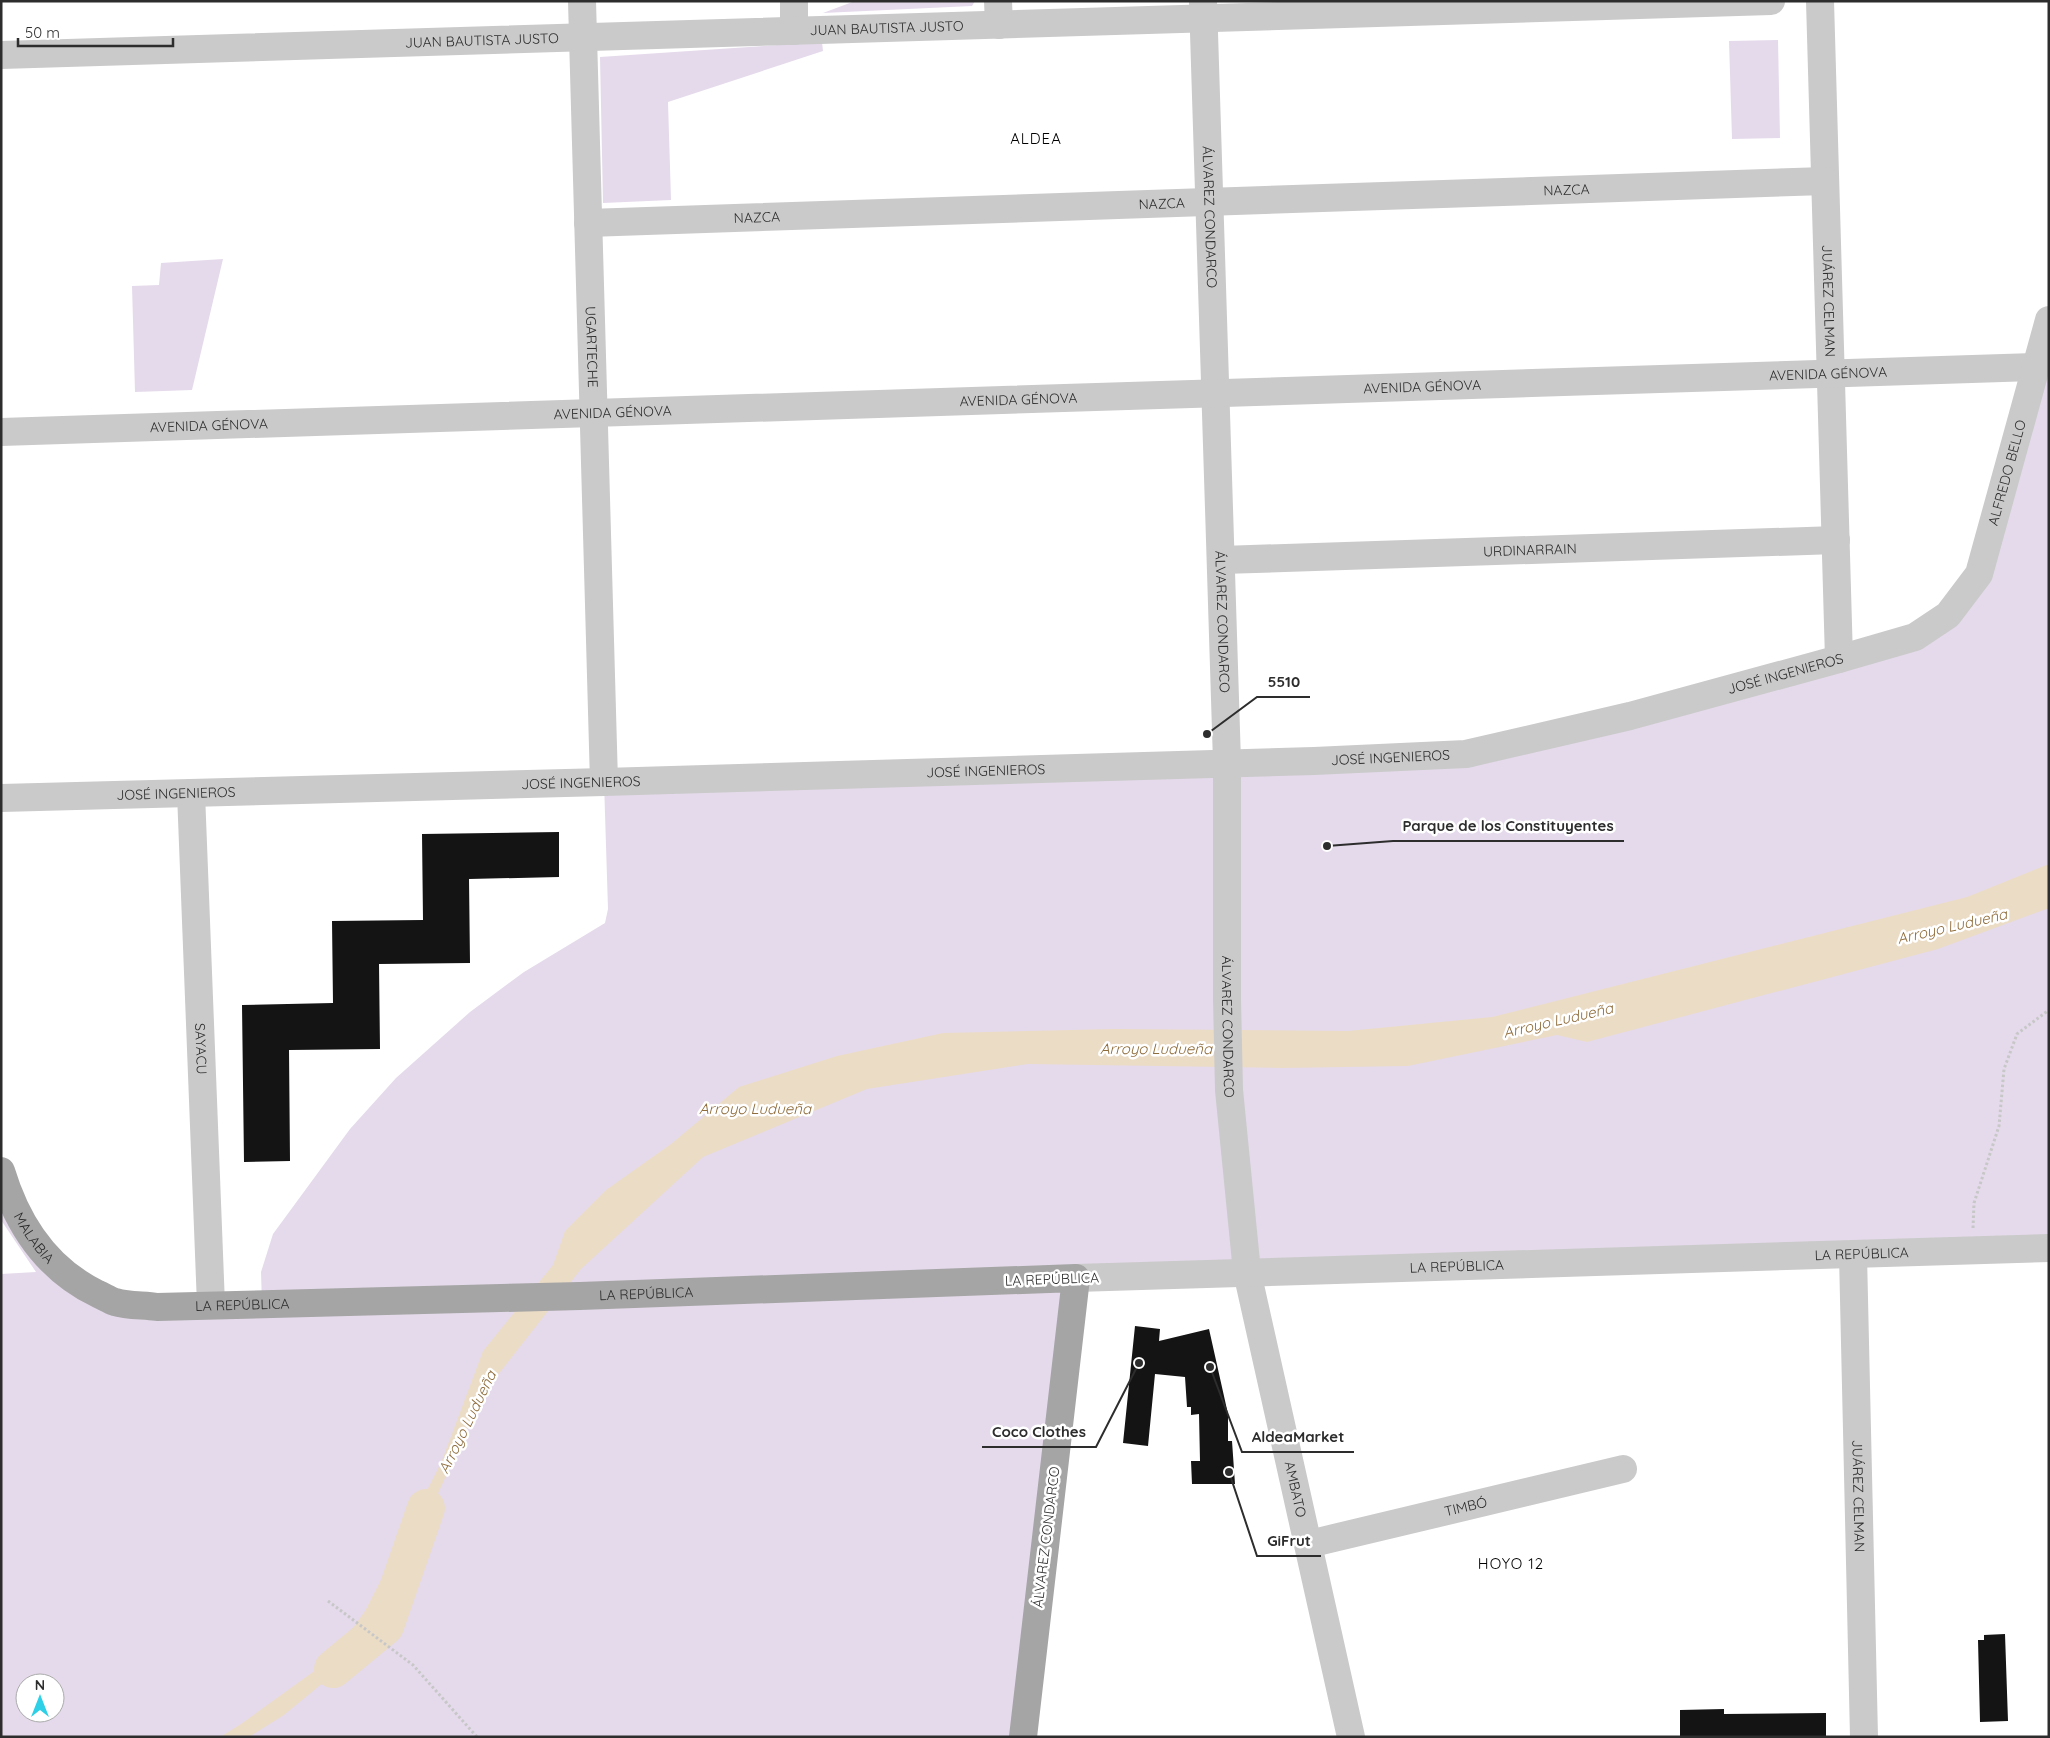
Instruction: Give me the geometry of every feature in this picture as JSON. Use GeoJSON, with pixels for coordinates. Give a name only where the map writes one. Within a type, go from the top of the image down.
{"type":"FeatureCollection","features":[{"type":"Feature","properties":{"kind":"main road","name":"MALABIA"},"geometry":{"type":"LineString","coordinates":[[1,1171],[8,1194],[20,1220],[40,1249],[63,1273]]}},
{"type":"Feature","properties":{"kind":"main road","name":"LA REPÚBLICA"},"geometry":{"type":"LineString","coordinates":[[63,1273],[82,1286],[116,1302],[157,1307],[486,1299],[1076,1278]]}},
{"type":"Feature","properties":{"kind":"main road","name":"ÁLVAREZ CONDARCO"},"geometry":{"type":"LineString","coordinates":[[1023,1737],[1076,1278]]}},
{"type":"Feature","properties":{"kind":"street","name":"UGARTECHE"},"geometry":{"type":"LineString","coordinates":[[582,1],[604,782]]}},
{"type":"Feature","properties":{"kind":"street"},"geometry":{"type":"LineString","coordinates":[[794,1],[794,31]]}},
{"type":"Feature","properties":{"kind":"street","name":"JUAN BAUTISTA JUSTO"},"geometry":{"type":"LineString","coordinates":[[1,55],[794,31],[999,13],[1771,1]]}},
{"type":"Feature","properties":{"kind":"street","name":"JUÁREZ CELMAN"},"geometry":{"type":"LineString","coordinates":[[1820,1],[1839,659]]}},
{"type":"Feature","properties":{"kind":"street","name":"ÁLVAREZ CONDARCO"},"geometry":{"type":"LineString","coordinates":[[1203,10],[1227,762],[1229,1090],[1247,1272]]}},
{"type":"Feature","properties":{"kind":"street","name":"NAZCA"},"geometry":{"type":"LineString","coordinates":[[588,223],[1825,181]]}},
{"type":"Feature","properties":{"kind":"street","name":"ALFREDO BELLO"},"geometry":{"type":"LineString","coordinates":[[1948,615],[1979,574],[2049,320]]}},
{"type":"Feature","properties":{"kind":"street","name":"AVENIDA GÉNOVA"},"geometry":{"type":"LineString","coordinates":[[1,432],[2035,367]]}},
{"type":"Feature","properties":{"kind":"street","name":"URDINARRAIN"},"geometry":{"type":"LineString","coordinates":[[1222,560],[1836,540]]}},
{"type":"Feature","properties":{"kind":"street","name":"JOSÉ INGENIEROS"},"geometry":{"type":"LineString","coordinates":[[1,798],[1314,761],[1466,754],[1630,716],[1839,659],[1915,637],[1948,615]]}},
{"type":"Feature","properties":{"kind":"street","name":"SAYACU"},"geometry":{"type":"LineString","coordinates":[[191,793],[211,1305]]}},
{"type":"Feature","properties":{"kind":"street","name":"LA REPÚBLICA"},"geometry":{"type":"LineString","coordinates":[[1076,1278],[2049,1248]]}},
{"type":"Feature","properties":{"kind":"street","name":"JUÁREZ CELMAN"},"geometry":{"type":"LineString","coordinates":[[1853,1255],[1864,1737]]}},
{"type":"Feature","properties":{"kind":"street","name":"AMBATO"},"geometry":{"type":"LineString","coordinates":[[1247,1272],[1351,1737]]}},
{"type":"Feature","properties":{"kind":"street","name":"TIMBÓ"},"geometry":{"type":"LineString","coordinates":[[1309,1544],[1623,1469]]}},
{"type":"Feature","properties":{"kind":"path"},"geometry":{"type":"LineString","coordinates":[[1971,1251],[1974,1203],[1999,1126],[2004,1069],[2017,1034],[2049,1010]]}},
{"type":"Feature","properties":{"kind":"path"},"geometry":{"type":"LineString","coordinates":[[328,1601],[413,1665],[476,1737]]}},
{"type":"Feature","properties":{"kind":"shaded area"},"geometry":{"type":"Polygon","coordinates":[[[855,1],[975,1],[972,6],[823,13],[855,1]]]}},
{"type":"Feature","properties":{"kind":"shaded area"},"geometry":{"type":"Polygon","coordinates":[[[1778,40],[1780,138],[1732,139],[1729,41],[1778,40]]]}},
{"type":"Feature","properties":{"kind":"shaded area"},"geometry":{"type":"Polygon","coordinates":[[[822,42],[823,51],[668,102],[671,200],[603,203],[600,57],[822,42]]]}},
{"type":"Feature","properties":{"kind":"shaded area"},"geometry":{"type":"Polygon","coordinates":[[[223,259],[192,390],[135,392],[132,286],[159,285],[161,263],[223,259]]]}},
{"type":"Feature","properties":{"kind":"shaded area"},"geometry":{"type":"Polygon","coordinates":[[[2049,320],[2049,1248],[1076,1278],[1023,1737],[1,1737],[1,1274],[36,1272],[1,1220],[1,1171],[82,1286],[262,1304],[261,1272],[273,1234],[350,1129],[396,1078],[470,1012],[524,972],[605,923],[608,909],[604,782],[1466,754],[1915,637],[1979,574],[2049,320]]]}},
{"type":"Feature","properties":{"kind":"water","name":"Arroyo Ludueña"},"geometry":{"type":"Polygon","coordinates":[[[2049,864],[2049,908],[1938,949],[1587,1042],[1557,1035],[1408,1066],[1282,1068],[1028,1064],[867,1089],[703,1157],[581,1269],[483,1394],[370,1644],[284,1715],[249,1737],[220,1737],[331,1659],[365,1611],[441,1463],[483,1351],[553,1265],[565,1231],[606,1190],[671,1144],[739,1087],[837,1056],[943,1033],[1114,1029],[1348,1031],[1492,1017],[1967,897],[2049,864]]]}},
{"type":"Feature","properties":{"kind":"building"},"geometry":{"type":"Polygon","coordinates":[[[559,832],[559,877],[469,879],[470,963],[379,964],[380,1049],[289,1050],[290,1161],[244,1162],[242,1005],[333,1003],[332,921],[423,920],[422,834],[559,832]]]}},
{"type":"Feature","properties":{"kind":"building"},"geometry":{"type":"Polygon","coordinates":[[[1135,1326],[1160,1329],[1159,1341],[1209,1329],[1228,1414],[1228,1441],[1232,1441],[1235,1484],[1192,1484],[1191,1461],[1200,1461],[1199,1414],[1191,1415],[1191,1407],[1187,1407],[1185,1377],[1155,1374],[1148,1446],[1123,1443],[1135,1326]]]}},
{"type":"Feature","properties":{"kind":"building"},"geometry":{"type":"Polygon","coordinates":[[[2005,1634],[2008,1721],[1980,1722],[1978,1640],[1984,1640],[1984,1635],[2005,1634]]]}},
{"type":"Feature","properties":{"kind":"building"},"geometry":{"type":"Polygon","coordinates":[[[1724,1709],[1724,1714],[1826,1713],[1826,1737],[1680,1737],[1680,1710],[1724,1709]]]}},
{"type":"Feature","properties":{"kind":"waterway","name":"Arroyo Ludueña"},"geometry":{"type":"LineString","coordinates":[[333,1669],[385,1626],[426,1508]]}},
{"type":"Feature","properties":{"kind":"place","name":"5510"},"geometry":{"type":"Point","coordinates":[1207,734]}},
{"type":"Feature","properties":{"kind":"place","name":"Parque de los Constituyentes"},"geometry":{"type":"Point","coordinates":[1327,846]}},
{"type":"Feature","properties":{"kind":"place","name":"Coco Clothes"},"geometry":{"type":"Point","coordinates":[1139,1363]}},
{"type":"Feature","properties":{"kind":"place","name":"AldeaMarket"},"geometry":{"type":"Point","coordinates":[1210,1367]}},
{"type":"Feature","properties":{"kind":"place","name":"GiFrut"},"geometry":{"type":"Point","coordinates":[1229,1472]}},
{"type":"Feature","properties":{"kind":"district","name":"ALDEA"},"geometry":{"type":"Point","coordinates":[1036,138]}},
{"type":"Feature","properties":{"kind":"district","name":"HOYO 12"},"geometry":{"type":"Point","coordinates":[1511,1563]}}]}
